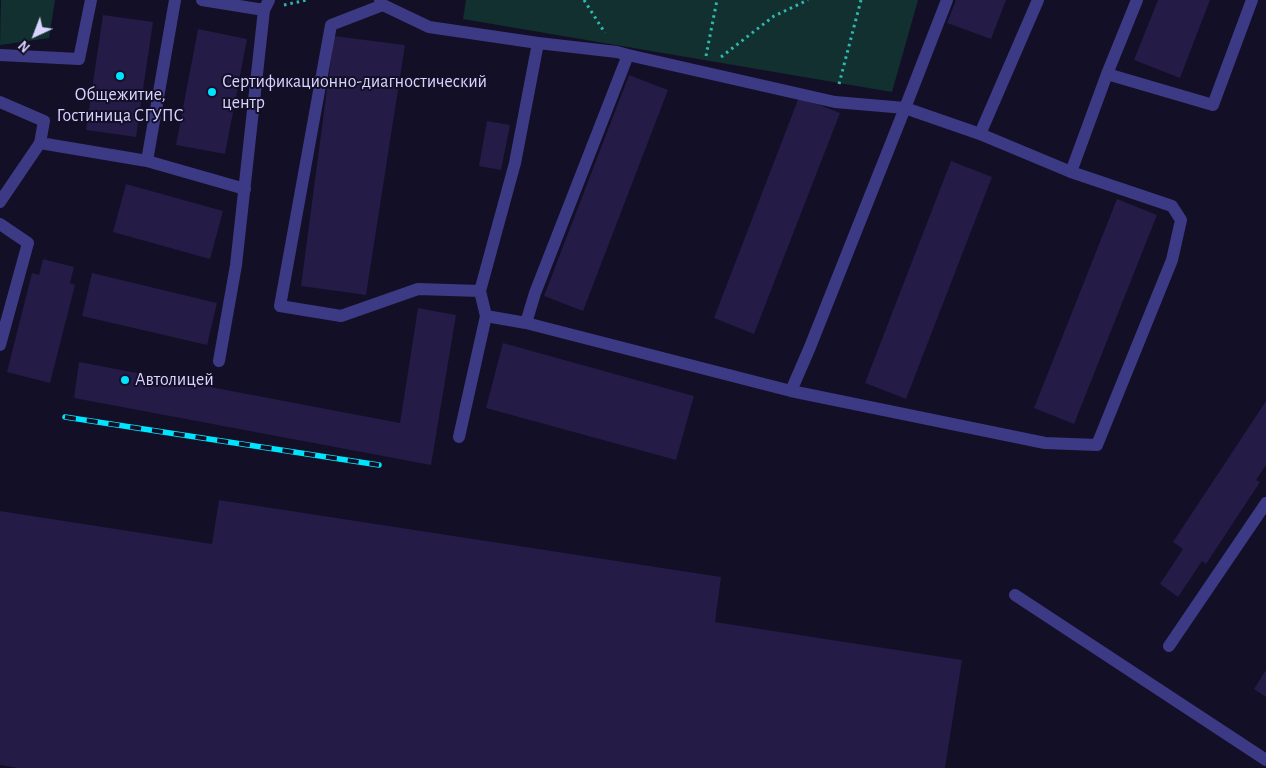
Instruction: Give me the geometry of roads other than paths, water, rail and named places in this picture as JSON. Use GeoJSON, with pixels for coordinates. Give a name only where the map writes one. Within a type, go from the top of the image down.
{"type":"FeatureCollection","features":[{"type":"Feature","properties":{"kind":"lane"},"geometry":{"type":"LineString","coordinates":[[0,55],[79,60],[91,0]]}},
{"type":"Feature","properties":{"kind":"lane"},"geometry":{"type":"LineString","coordinates":[[147,161],[175,0]]}},
{"type":"Feature","properties":{"kind":"lane"},"geometry":{"type":"LineString","coordinates":[[202,0],[267,5],[236,266],[219,361]]}},
{"type":"Feature","properties":{"kind":"lane"},"geometry":{"type":"LineString","coordinates":[[791,391],[947,0]]}},
{"type":"Feature","properties":{"kind":"lane"},"geometry":{"type":"LineString","coordinates":[[980,134],[1038,0]]}},
{"type":"Feature","properties":{"kind":"lane"},"geometry":{"type":"LineString","coordinates":[[1071,172],[1137,0]]}},
{"type":"Feature","properties":{"kind":"lane"},"geometry":{"type":"LineString","coordinates":[[1108,74],[1213,105],[1252,0]]}},
{"type":"Feature","properties":{"kind":"lane"},"geometry":{"type":"LineString","coordinates":[[480,292],[418,289],[341,316],[280,306],[330,25],[381,3],[429,27],[623,53],[835,102],[905,108],[980,134],[1071,172],[1172,206],[1181,220],[1172,260],[1097,445],[1045,443],[791,391],[526,323],[486,316]]}},
{"type":"Feature","properties":{"kind":"lane"},"geometry":{"type":"LineString","coordinates":[[459,437],[486,316],[480,292],[515,163],[538,43]]}},
{"type":"Feature","properties":{"kind":"lane"},"geometry":{"type":"LineString","coordinates":[[526,323],[535,293],[623,53]]}},
{"type":"Feature","properties":{"kind":"lane"},"geometry":{"type":"LineString","coordinates":[[0,102],[44,121],[40,143],[0,202]]}},
{"type":"Feature","properties":{"kind":"lane"},"geometry":{"type":"LineString","coordinates":[[40,143],[147,161],[245,189]]}},
{"type":"Feature","properties":{"kind":"lane"},"geometry":{"type":"LineString","coordinates":[[0,224],[28,243],[0,344]]}},
{"type":"Feature","properties":{"kind":"lane"},"geometry":{"type":"LineString","coordinates":[[1169,646],[1266,503]]}},
{"type":"Feature","properties":{"kind":"lane"},"geometry":{"type":"LineString","coordinates":[[1015,595],[1266,760]]}},
{"type":"Feature","properties":{"kind":"railway"},"geometry":{"type":"LineString","coordinates":[[65,417],[379,465]]}},
{"type":"Feature","properties":{"kind":"place","name":"Общежитие, Гостиница СГУПС"},"geometry":{"type":"Point","coordinates":[120,76]}},
{"type":"Feature","properties":{"kind":"place","name":"Сертификационно-диагностический центр"},"geometry":{"type":"Point","coordinates":[212,92]}},
{"type":"Feature","properties":{"kind":"place","name":"Автолицей"},"geometry":{"type":"Point","coordinates":[125,380]}}]}
